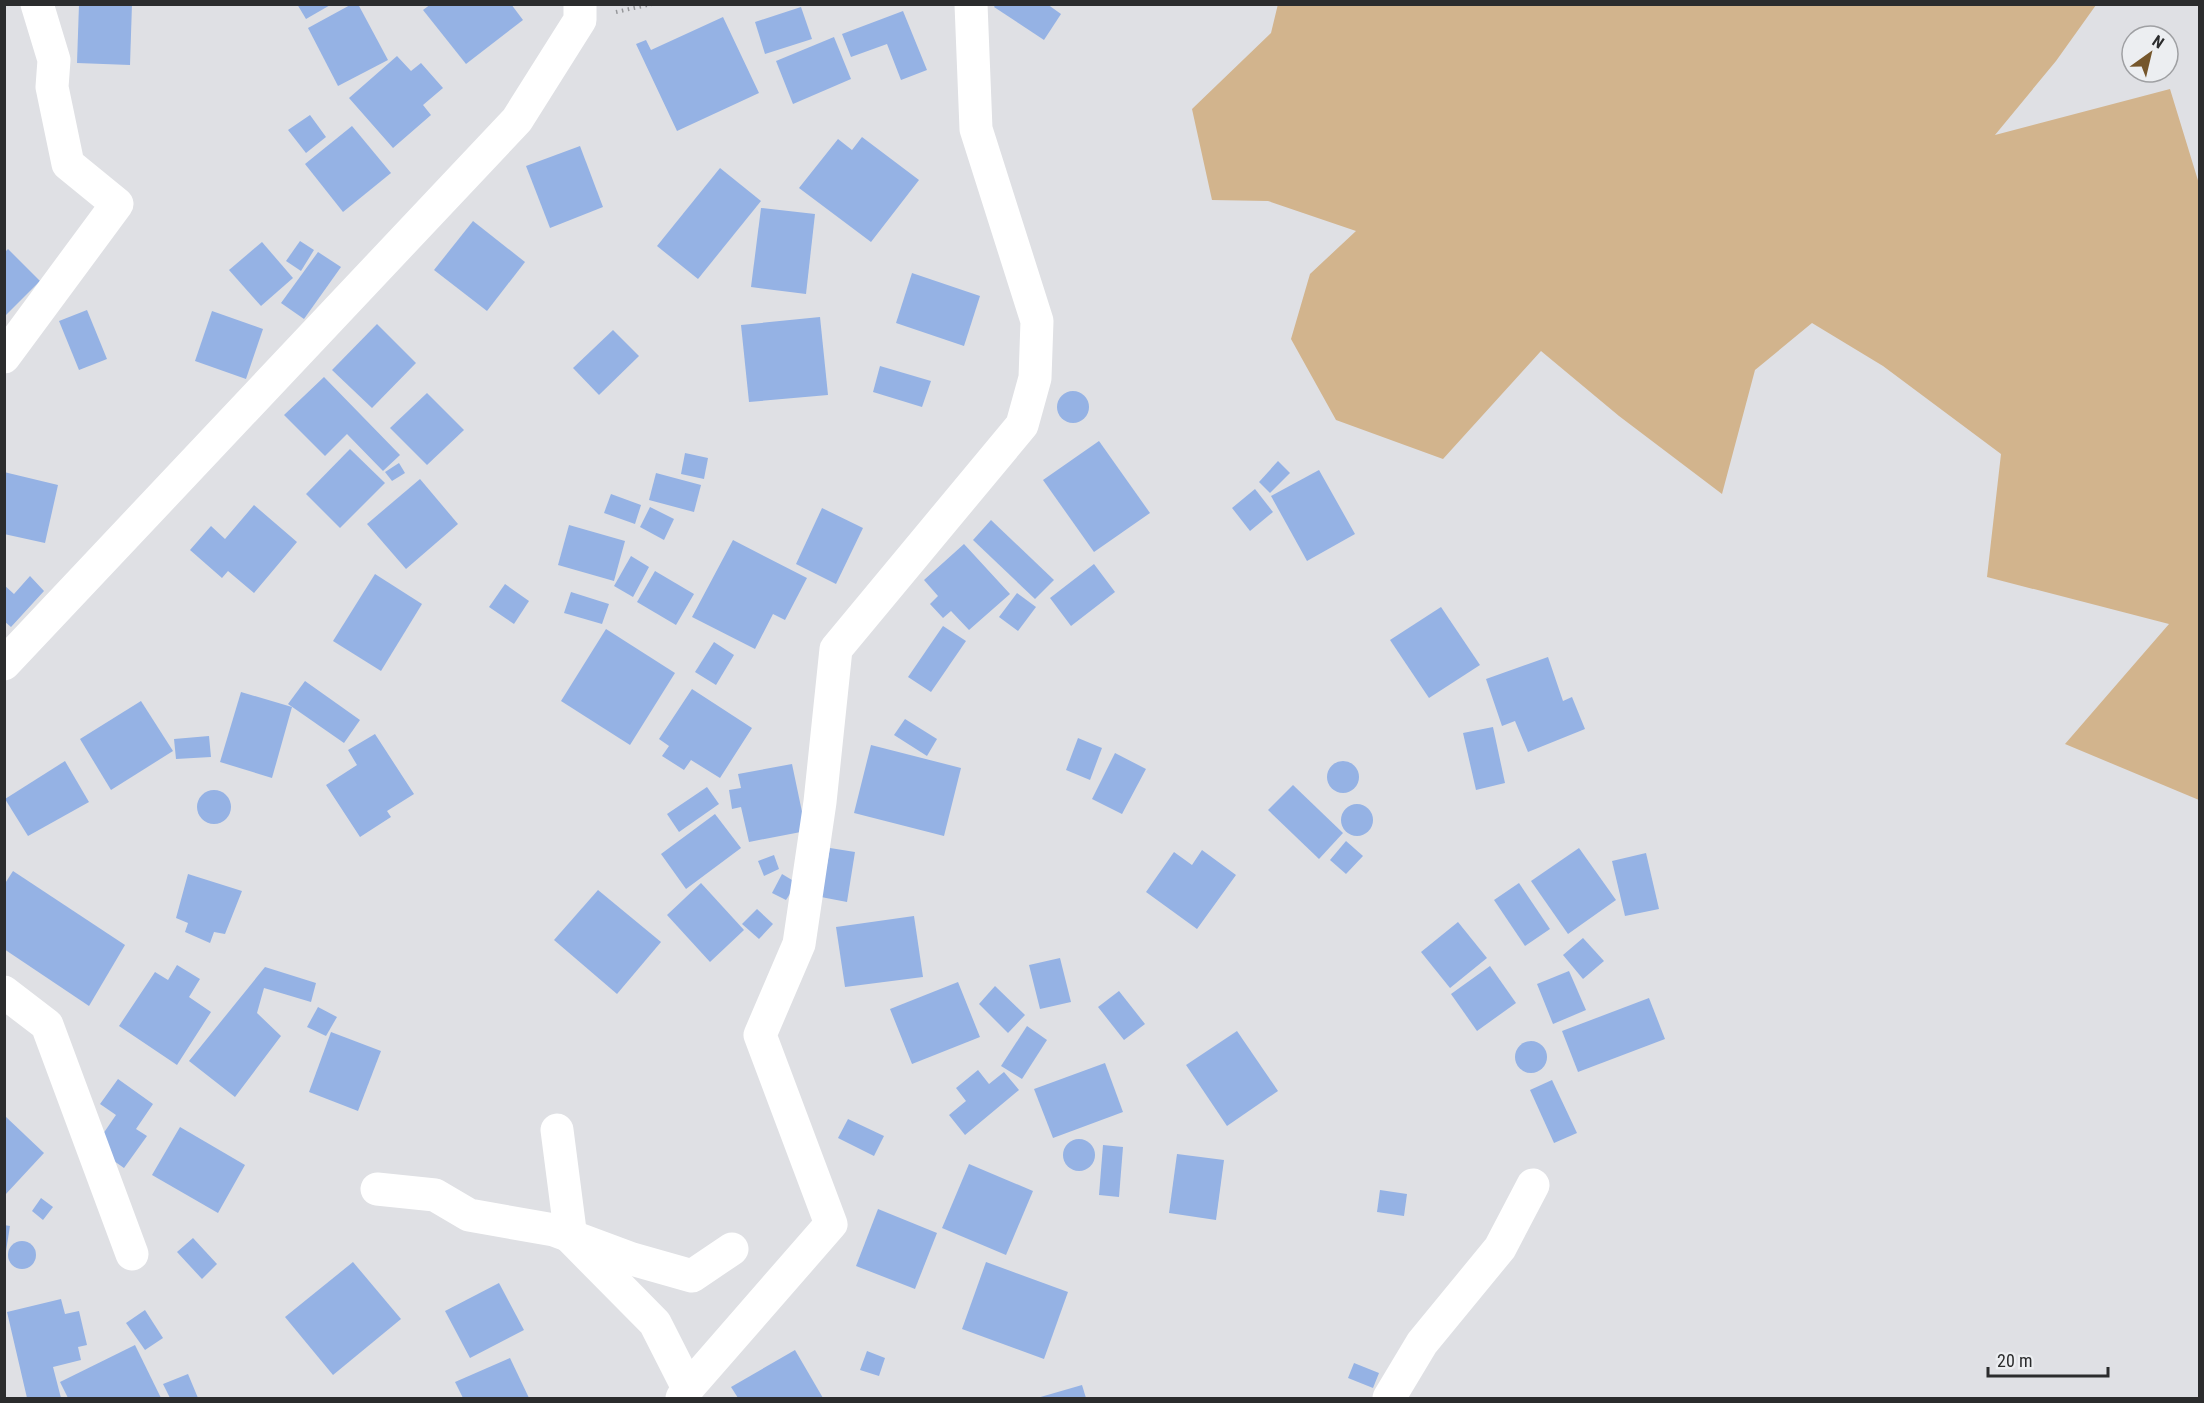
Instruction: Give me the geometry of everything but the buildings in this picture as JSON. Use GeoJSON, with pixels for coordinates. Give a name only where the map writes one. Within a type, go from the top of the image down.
{"type":"FeatureCollection","features":[{"type":"Feature","properties":{"kind":"street"},"geometry":{"type":"LineString","coordinates":[[4,357],[117,204],[68,164],[52,87],[54,60],[37,4]]}},
{"type":"Feature","properties":{"kind":"street"},"geometry":{"type":"LineString","coordinates":[[4,664],[517,120],[580,20],[580,4]]}},
{"type":"Feature","properties":{"kind":"street"},"geometry":{"type":"LineString","coordinates":[[557,1130],[571,1238],[655,1323],[685,1393],[831,1224],[760,1035],[799,944],[820,802],[836,649],[1022,425],[1035,378],[1037,321],[976,129],[971,4]]}},
{"type":"Feature","properties":{"kind":"street"},"geometry":{"type":"LineString","coordinates":[[4,992],[47,1024],[132,1254]]}},
{"type":"Feature","properties":{"kind":"street"},"geometry":{"type":"LineString","coordinates":[[1389,1398],[1422,1343],[1500,1248],[1533,1185]]}},
{"type":"Feature","properties":{"kind":"street"},"geometry":{"type":"LineString","coordinates":[[377,1189],[435,1195],[469,1215],[554,1230],[571,1238],[692,1276],[732,1249]]}},
{"type":"Feature","properties":{"kind":"shaded area"},"geometry":{"type":"Polygon","coordinates":[[[1278,4],[2096,5],[2056,61],[1995,135],[2170,89],[2200,187],[2199,800],[2065,744],[2169,624],[1987,577],[2001,454],[1883,366],[1812,323],[1755,370],[1722,494],[1619,416],[1541,351],[1443,459],[1336,420],[1291,339],[1310,274],[1356,231],[1268,201],[1212,200],[1192,109],[1271,33],[1278,4]]]}}]}
